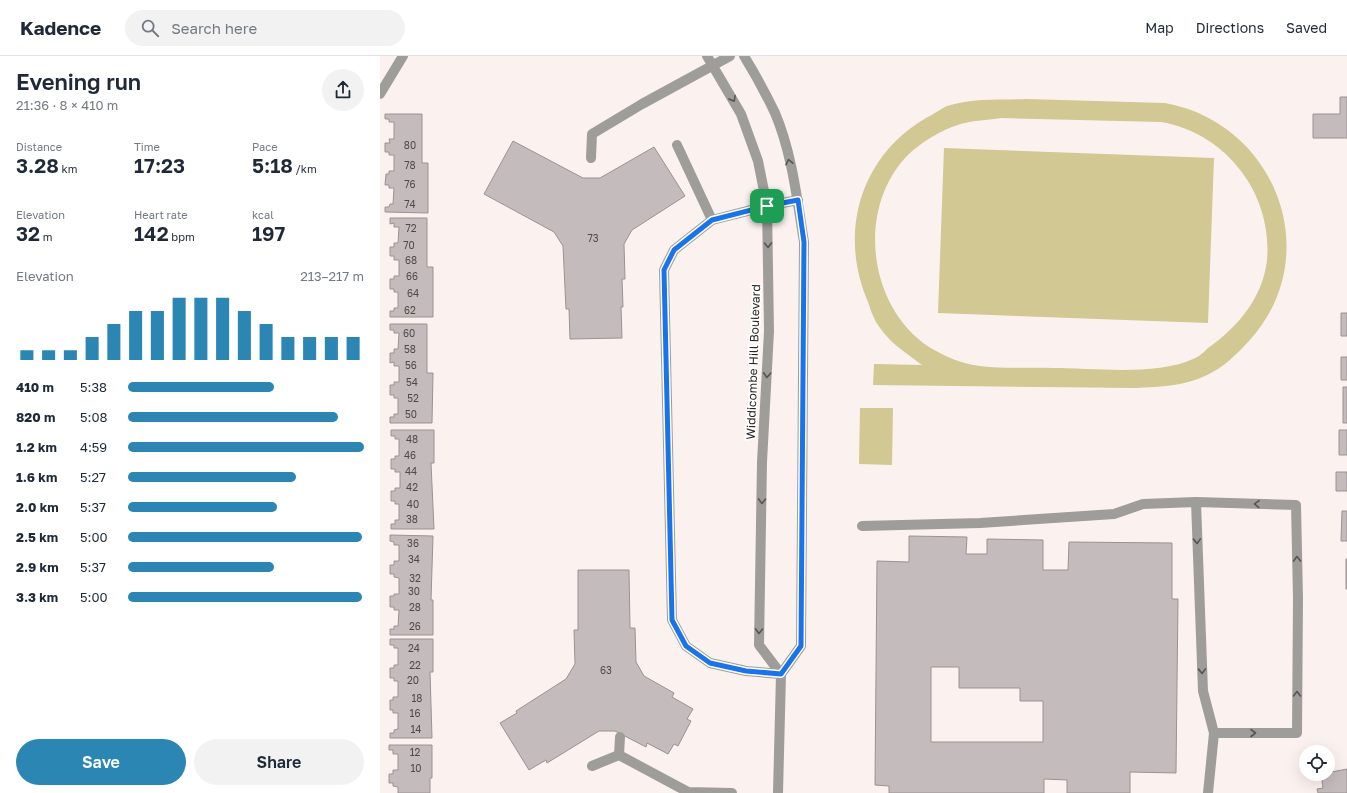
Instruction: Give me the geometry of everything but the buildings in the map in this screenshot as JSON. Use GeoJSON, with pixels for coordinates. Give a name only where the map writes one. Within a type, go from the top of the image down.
{"type":"FeatureCollection","features":[{"type":"Feature","properties":{"kind":"street"},"geometry":{"type":"LineString","coordinates":[[380,94],[403,56]]}},
{"type":"Feature","properties":{"kind":"street","name":"Widdicombe Hill Boulevard"},"geometry":{"type":"LineString","coordinates":[[707,56],[714,65],[740,114],[758,161],[767,206],[769,331],[762,462],[759,645],[781,674]]}},
{"type":"Feature","properties":{"kind":"street"},"geometry":{"type":"LineString","coordinates":[[591,158],[592,134],[642,104],[730,56]]}},
{"type":"Feature","properties":{"kind":"street"},"geometry":{"type":"LineString","coordinates":[[744,56],[775,113],[785,145],[798,200],[804,242],[801,646],[781,674],[778,793]]}},
{"type":"Feature","properties":{"kind":"street"},"geometry":{"type":"LineString","coordinates":[[677,145],[712,220]]}},
{"type":"Feature","properties":{"kind":"street"},"geometry":{"type":"LineString","coordinates":[[781,674],[746,671],[710,663],[686,646],[672,620],[664,270],[674,250],[712,220],[798,200]]}},
{"type":"Feature","properties":{"kind":"street"},"geometry":{"type":"LineString","coordinates":[[1196,502],[1203,692],[1214,733],[1208,793]]}},
{"type":"Feature","properties":{"kind":"street"},"geometry":{"type":"LineString","coordinates":[[862,526],[980,523],[1114,514],[1143,504],[1196,502],[1296,505],[1298,598],[1297,733],[1214,733]]}},
{"type":"Feature","properties":{"kind":"street"},"geometry":{"type":"LineString","coordinates":[[619,755],[620,737]]}},
{"type":"Feature","properties":{"kind":"street"},"geometry":{"type":"LineString","coordinates":[[592,766],[619,755]]}},
{"type":"Feature","properties":{"kind":"street"},"geometry":{"type":"LineString","coordinates":[[619,755],[688,792],[732,793]]}},
{"type":"Feature","properties":{"kind":"shaded area"},"geometry":{"type":"Polygon","coordinates":[[[1026,99],[1165,103],[1204,115],[1236,137],[1261,165],[1278,198],[1286,234],[1284,271],[1272,307],[1249,341],[1225,364],[1213,372],[1190,382],[1154,387],[873,385],[874,364],[922,365],[886,336],[876,322],[859,276],[855,249],[856,223],[861,198],[871,175],[885,153],[903,134],[944,107],[957,103],[976,101],[1026,99]],[[1001,118],[974,121],[958,125],[935,135],[915,149],[909,154],[892,176],[881,200],[876,227],[876,255],[881,282],[892,307],[908,329],[929,347],[947,356],[973,365],[1007,368],[1124,370],[1161,368],[1195,358],[1219,340],[1239,321],[1247,310],[1254,299],[1265,274],[1267,260],[1267,236],[1262,212],[1253,190],[1241,170],[1225,153],[1206,139],[1184,128],[1161,122],[1001,118]]]}},
{"type":"Feature","properties":{"kind":"shaded area"},"geometry":{"type":"Polygon","coordinates":[[[944,148],[1214,158],[1208,323],[938,313],[944,148]]]}},
{"type":"Feature","properties":{"kind":"shaded area"},"geometry":{"type":"Polygon","coordinates":[[[860,408],[893,408],[892,465],[859,464],[860,408]]]}},
{"type":"Feature","properties":{"kind":"route"},"geometry":{"type":"LineString","coordinates":[[798,200],[804,242],[801,646],[781,674],[746,671],[710,663],[686,646],[672,620],[666,344],[667,324],[664,270],[674,250],[712,220],[767,206],[798,200]]}}]}
